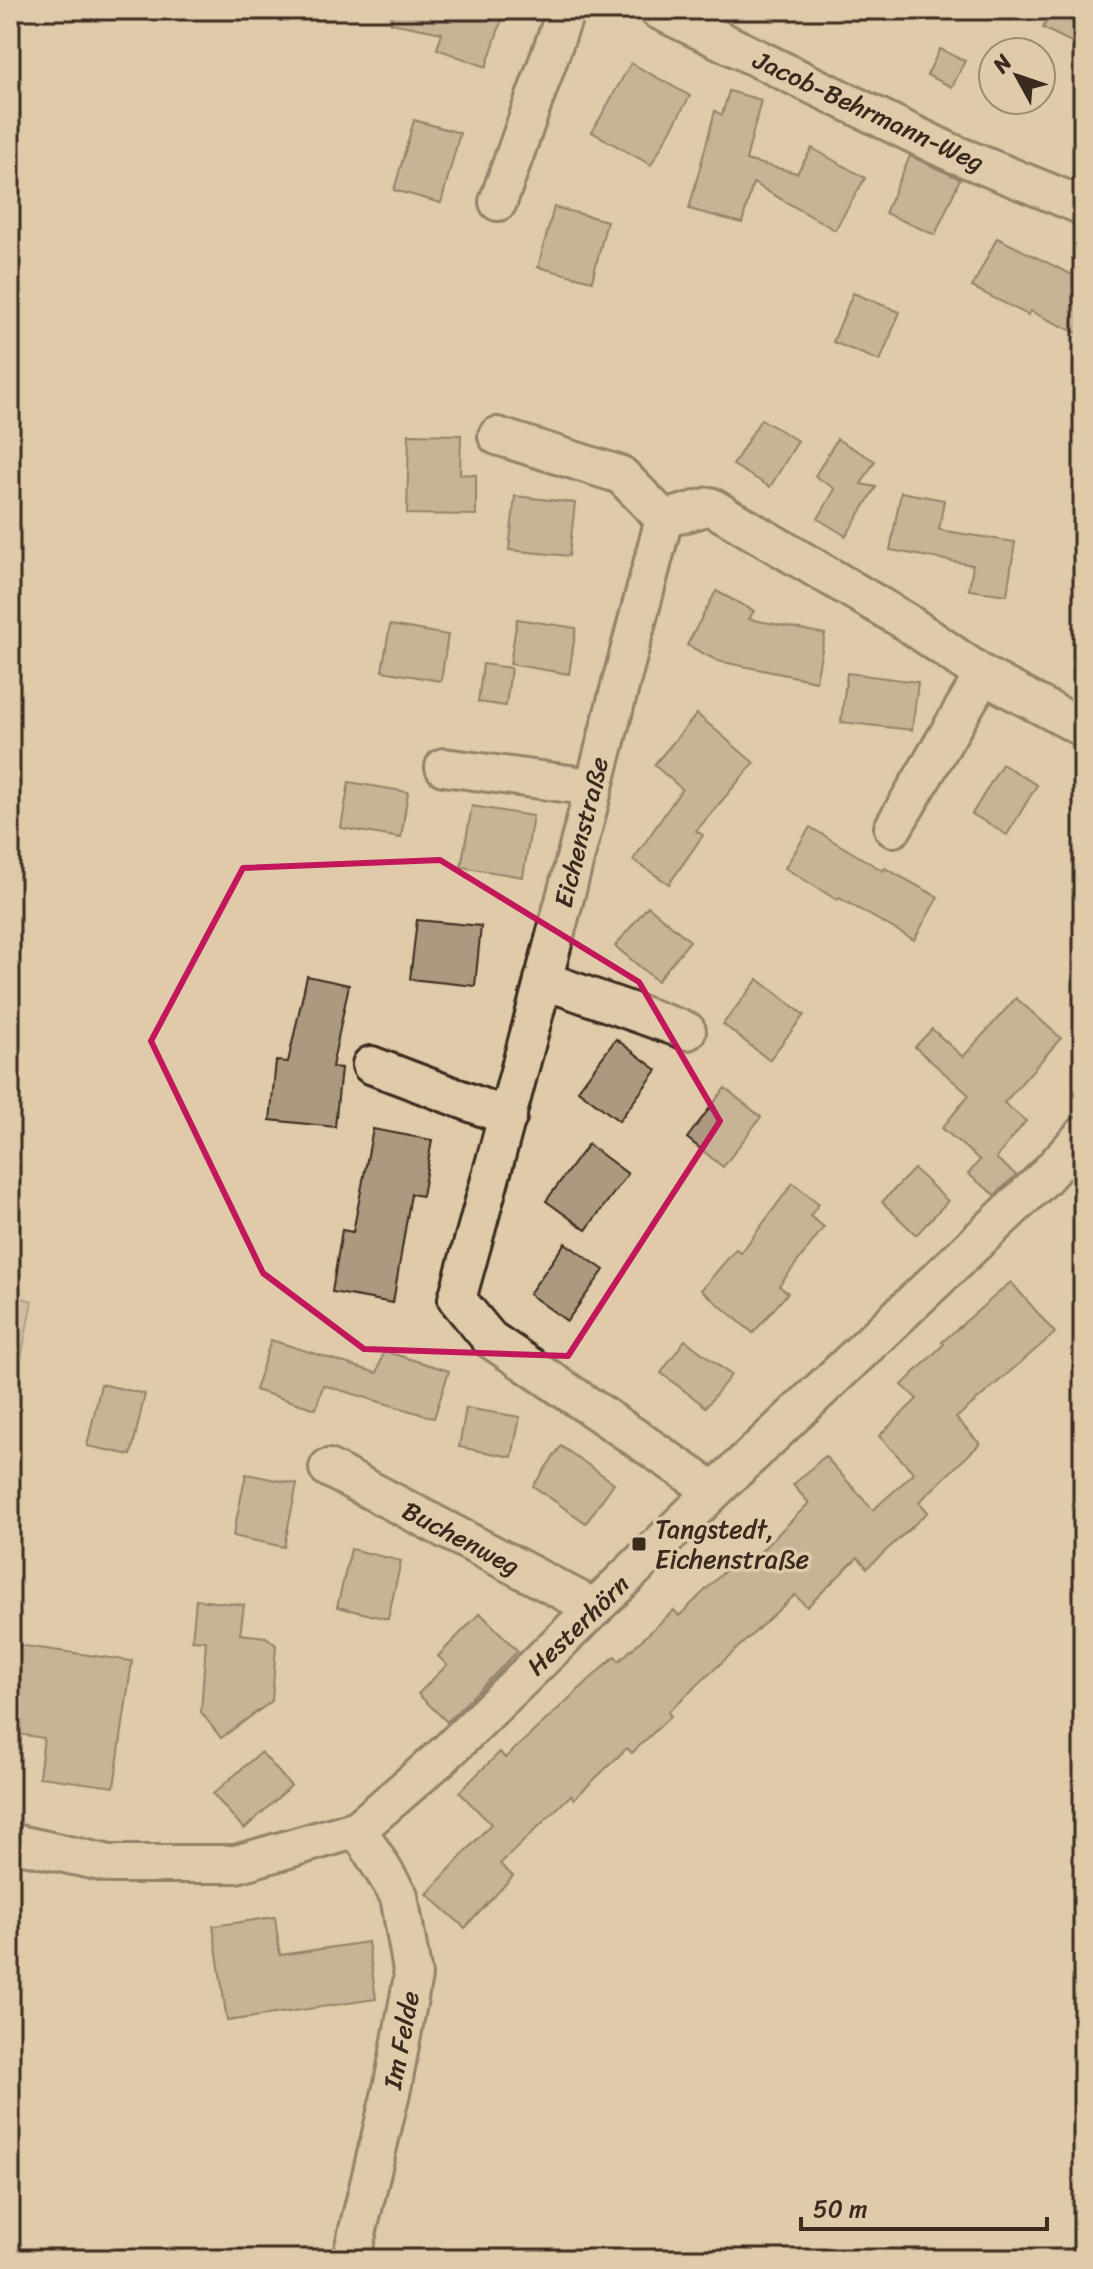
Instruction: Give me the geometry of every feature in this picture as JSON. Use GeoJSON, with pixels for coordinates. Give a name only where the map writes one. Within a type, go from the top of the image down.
{"type":"FeatureCollection","features":[{"type":"Feature","properties":{"kind":"street"},"geometry":{"type":"LineString","coordinates":[[498,202],[566,10]]}},
{"type":"Feature","properties":{"kind":"street","name":"Jacob-Behrmann-Weg"},"geometry":{"type":"LineString","coordinates":[[658,10],[950,152],[1083,206]]}},
{"type":"Feature","properties":{"kind":"street"},"geometry":{"type":"LineString","coordinates":[[497,436],[621,475],[664,519],[710,506],[905,621],[983,675],[1083,728]]}},
{"type":"Feature","properties":{"kind":"street","name":"Eichenstraße"},"geometry":{"type":"LineString","coordinates":[[664,519],[508,1117],[457,1299],[490,1339],[714,1491]]}},
{"type":"Feature","properties":{"kind":"street"},"geometry":{"type":"LineString","coordinates":[[893,828],[983,675]]}},
{"type":"Feature","properties":{"kind":"street"},"geometry":{"type":"LineString","coordinates":[[444,767],[592,787]]}},
{"type":"Feature","properties":{"kind":"street"},"geometry":{"type":"LineString","coordinates":[[543,980],[687,1031]]}},
{"type":"Feature","properties":{"kind":"street"},"geometry":{"type":"LineString","coordinates":[[371,1065],[508,1117]]}},
{"type":"Feature","properties":{"kind":"street","name":"Hesterhörn"},"geometry":{"type":"LineString","coordinates":[[10,1842],[110,1864],[236,1864],[358,1829],[445,1754],[714,1491],[1044,1178],[1083,1135]]}},
{"type":"Feature","properties":{"kind":"street","name":"Buchenweg"},"geometry":{"type":"LineString","coordinates":[[328,1468],[595,1608]]}},
{"type":"Feature","properties":{"kind":"street","name":"Im Felde"},"geometry":{"type":"LineString","coordinates":[[351,2259],[393,2084],[413,1976],[399,1896],[358,1829]]}},
{"type":"Feature","properties":{"kind":"highlighted area"},"geometry":{"type":"Polygon","coordinates":[[[440,860],[639,982],[720,1121],[568,1356],[364,1349],[263,1273],[151,1041],[243,868],[440,860]]]}},
{"type":"Feature","properties":{"kind":"shaded area"},"geometry":{"type":"Polygon","coordinates":[[[10,1294],[32,1301],[10,1415],[10,1294]]]}},
{"type":"Feature","properties":{"kind":"building"},"geometry":{"type":"Polygon","coordinates":[[[392,10],[505,10],[486,67],[437,49],[442,33],[391,23],[392,10]]]}},
{"type":"Feature","properties":{"kind":"building"},"geometry":{"type":"Polygon","coordinates":[[[1052,10],[1083,10],[1083,48],[1043,28],[1052,10]]]}},
{"type":"Feature","properties":{"kind":"building"},"geometry":{"type":"Polygon","coordinates":[[[940,49],[965,61],[952,87],[927,75],[940,49]]]}},
{"type":"Feature","properties":{"kind":"building"},"geometry":{"type":"Polygon","coordinates":[[[631,63],[690,96],[651,165],[592,132],[631,63]]]}},
{"type":"Feature","properties":{"kind":"building"},"geometry":{"type":"Polygon","coordinates":[[[729,91],[761,100],[746,160],[797,173],[812,148],[865,178],[835,230],[753,183],[742,223],[689,209],[715,111],[722,115],[729,91]]]}},
{"type":"Feature","properties":{"kind":"building"},"geometry":{"type":"Polygon","coordinates":[[[414,120],[460,133],[441,203],[394,190],[414,120]]]}},
{"type":"Feature","properties":{"kind":"building"},"geometry":{"type":"Polygon","coordinates":[[[910,156],[960,179],[935,235],[885,213],[910,156]]]}},
{"type":"Feature","properties":{"kind":"building"},"geometry":{"type":"Polygon","coordinates":[[[554,207],[607,221],[592,281],[538,267],[554,207]]]}},
{"type":"Feature","properties":{"kind":"building"},"geometry":{"type":"Polygon","coordinates":[[[997,238],[1083,280],[1083,336],[1030,311],[1028,315],[972,287],[997,238]]]}},
{"type":"Feature","properties":{"kind":"building"},"geometry":{"type":"Polygon","coordinates":[[[853,293],[900,312],[880,361],[833,342],[853,293]]]}},
{"type":"Feature","properties":{"kind":"building"},"geometry":{"type":"Polygon","coordinates":[[[761,419],[798,441],[770,487],[733,465],[761,419]]]}},
{"type":"Feature","properties":{"kind":"building"},"geometry":{"type":"Polygon","coordinates":[[[409,434],[461,435],[460,474],[476,475],[476,515],[407,514],[409,434]]]}},
{"type":"Feature","properties":{"kind":"building"},"geometry":{"type":"Polygon","coordinates":[[[837,439],[875,461],[861,484],[876,487],[846,536],[818,519],[835,489],[815,476],[837,439]]]}},
{"type":"Feature","properties":{"kind":"building"},"geometry":{"type":"Polygon","coordinates":[[[901,492],[944,500],[939,530],[1015,542],[1007,595],[969,590],[973,565],[890,550],[901,492]]]}},
{"type":"Feature","properties":{"kind":"building"},"geometry":{"type":"Polygon","coordinates":[[[515,496],[575,503],[569,556],[509,550],[515,496]]]}},
{"type":"Feature","properties":{"kind":"building"},"geometry":{"type":"Polygon","coordinates":[[[716,591],[754,611],[749,619],[825,634],[816,681],[718,661],[687,645],[716,591]]]}},
{"type":"Feature","properties":{"kind":"building"},"geometry":{"type":"Polygon","coordinates":[[[517,619],[576,628],[569,674],[510,664],[517,619]]]}},
{"type":"Feature","properties":{"kind":"building"},"geometry":{"type":"Polygon","coordinates":[[[390,625],[448,635],[441,681],[382,671],[390,625]]]}},
{"type":"Feature","properties":{"kind":"building"},"geometry":{"type":"Polygon","coordinates":[[[483,664],[511,668],[506,706],[478,702],[483,664]]]}},
{"type":"Feature","properties":{"kind":"building"},"geometry":{"type":"Polygon","coordinates":[[[847,673],[918,682],[912,730],[841,722],[847,673]]]}},
{"type":"Feature","properties":{"kind":"building"},"geometry":{"type":"Polygon","coordinates":[[[697,714],[754,763],[696,831],[703,835],[669,884],[633,860],[682,789],[654,765],[697,714]]]}},
{"type":"Feature","properties":{"kind":"building"},"geometry":{"type":"Polygon","coordinates":[[[1002,764],[1037,785],[1007,835],[972,814],[1002,764]]]}},
{"type":"Feature","properties":{"kind":"building"},"geometry":{"type":"Polygon","coordinates":[[[349,782],[408,792],[401,838],[341,828],[349,782]]]}},
{"type":"Feature","properties":{"kind":"building"},"geometry":{"type":"Polygon","coordinates":[[[472,806],[533,816],[523,877],[461,867],[472,806]]]}},
{"type":"Feature","properties":{"kind":"building"},"geometry":{"type":"Polygon","coordinates":[[[810,827],[883,871],[885,868],[938,897],[914,940],[839,898],[837,900],[785,868],[810,827]]]}},
{"type":"Feature","properties":{"kind":"building"},"geometry":{"type":"Polygon","coordinates":[[[648,906],[690,941],[657,981],[615,946],[648,906]]]}},
{"type":"Feature","properties":{"kind":"building"},"geometry":{"type":"Polygon","coordinates":[[[417,920],[481,926],[475,986],[410,979],[417,920]]]}},
{"type":"Feature","properties":{"kind":"building"},"geometry":{"type":"Polygon","coordinates":[[[307,976],[349,985],[332,1067],[341,1068],[335,1127],[270,1120],[276,1061],[288,1062],[307,976]]]}},
{"type":"Feature","properties":{"kind":"building"},"geometry":{"type":"Polygon","coordinates":[[[758,979],[804,1015],[769,1060],[723,1024],[758,979]]]}},
{"type":"Feature","properties":{"kind":"building"},"geometry":{"type":"Polygon","coordinates":[[[1016,998],[1061,1038],[1004,1103],[1026,1121],[996,1158],[1016,1175],[995,1195],[968,1174],[980,1160],[942,1128],[969,1095],[915,1047],[932,1029],[963,1057],[1016,998]]]}},
{"type":"Feature","properties":{"kind":"building"},"geometry":{"type":"Polygon","coordinates":[[[616,1039],[657,1070],[619,1121],[578,1090],[616,1039]]]}},
{"type":"Feature","properties":{"kind":"building"},"geometry":{"type":"Polygon","coordinates":[[[725,1088],[761,1117],[723,1167],[687,1138],[725,1088]]]}},
{"type":"Feature","properties":{"kind":"building"},"geometry":{"type":"Polygon","coordinates":[[[373,1129],[432,1140],[422,1196],[411,1194],[393,1303],[332,1292],[342,1230],[353,1232],[373,1129]]]}},
{"type":"Feature","properties":{"kind":"building"},"geometry":{"type":"Polygon","coordinates":[[[588,1144],[628,1174],[586,1230],[546,1201],[588,1144]]]}},
{"type":"Feature","properties":{"kind":"building"},"geometry":{"type":"Polygon","coordinates":[[[914,1169],[948,1201],[916,1235],[882,1202],[914,1169]]]}},
{"type":"Feature","properties":{"kind":"building"},"geometry":{"type":"Polygon","coordinates":[[[793,1183],[819,1204],[810,1216],[824,1227],[779,1286],[788,1293],[753,1333],[701,1290],[736,1249],[741,1253],[793,1183]]]}},
{"type":"Feature","properties":{"kind":"building"},"geometry":{"type":"Polygon","coordinates":[[[565,1243],[604,1270],[567,1321],[529,1294],[565,1243]]]}},
{"type":"Feature","properties":{"kind":"building"},"geometry":{"type":"Polygon","coordinates":[[[1011,1282],[1055,1333],[956,1418],[980,1444],[919,1502],[928,1512],[867,1568],[858,1557],[807,1607],[795,1595],[668,1712],[671,1716],[632,1753],[627,1748],[574,1799],[571,1795],[500,1864],[513,1876],[465,1928],[427,1894],[491,1824],[459,1792],[500,1752],[505,1758],[615,1656],[619,1661],[674,1610],[679,1616],[734,1562],[742,1570],[809,1503],[793,1485],[825,1456],[873,1510],[914,1473],[879,1436],[917,1399],[902,1385],[944,1344],[942,1342],[1011,1282]]]}},
{"type":"Feature","properties":{"kind":"building"},"geometry":{"type":"Polygon","coordinates":[[[271,1340],[377,1373],[384,1351],[449,1371],[434,1418],[323,1385],[316,1409],[255,1390],[271,1340]]]}},
{"type":"Feature","properties":{"kind":"building"},"geometry":{"type":"Polygon","coordinates":[[[685,1340],[731,1375],[706,1407],[661,1373],[685,1340]]]}},
{"type":"Feature","properties":{"kind":"building"},"geometry":{"type":"Polygon","coordinates":[[[101,1384],[145,1394],[131,1455],[87,1446],[101,1384]]]}},
{"type":"Feature","properties":{"kind":"building"},"geometry":{"type":"Polygon","coordinates":[[[466,1408],[520,1417],[512,1457],[459,1447],[466,1408]]]}},
{"type":"Feature","properties":{"kind":"building"},"geometry":{"type":"Polygon","coordinates":[[[561,1446],[614,1483],[586,1523],[533,1486],[561,1446]]]}},
{"type":"Feature","properties":{"kind":"building"},"geometry":{"type":"Polygon","coordinates":[[[246,1474],[297,1484],[284,1547],[233,1536],[246,1474]]]}},
{"type":"Feature","properties":{"kind":"building"},"geometry":{"type":"Polygon","coordinates":[[[351,1549],[401,1561],[388,1619],[337,1607],[351,1549]]]}},
{"type":"Feature","properties":{"kind":"building"},"geometry":{"type":"Polygon","coordinates":[[[196,1600],[244,1605],[240,1634],[266,1637],[276,1645],[272,1701],[221,1738],[201,1712],[206,1641],[192,1640],[196,1600]]]}},
{"type":"Feature","properties":{"kind":"building"},"geometry":{"type":"Polygon","coordinates":[[[480,1613],[518,1651],[447,1722],[418,1694],[447,1665],[438,1656],[480,1613]]]}},
{"type":"Feature","properties":{"kind":"building"},"geometry":{"type":"Polygon","coordinates":[[[10,1644],[132,1661],[114,1787],[39,1777],[44,1738],[10,1733],[10,1644]]]}},
{"type":"Feature","properties":{"kind":"building"},"geometry":{"type":"Polygon","coordinates":[[[261,1752],[291,1786],[244,1829],[213,1794],[261,1752]]]}},
{"type":"Feature","properties":{"kind":"building"},"geometry":{"type":"Polygon","coordinates":[[[275,1917],[280,1955],[368,1942],[376,1999],[227,2021],[213,1926],[275,1917]]]}},
{"type":"Feature","properties":{"kind":"place","name":"Tangstedt, Eichenstraße"},"geometry":{"type":"Point","coordinates":[639,1544]}}]}
